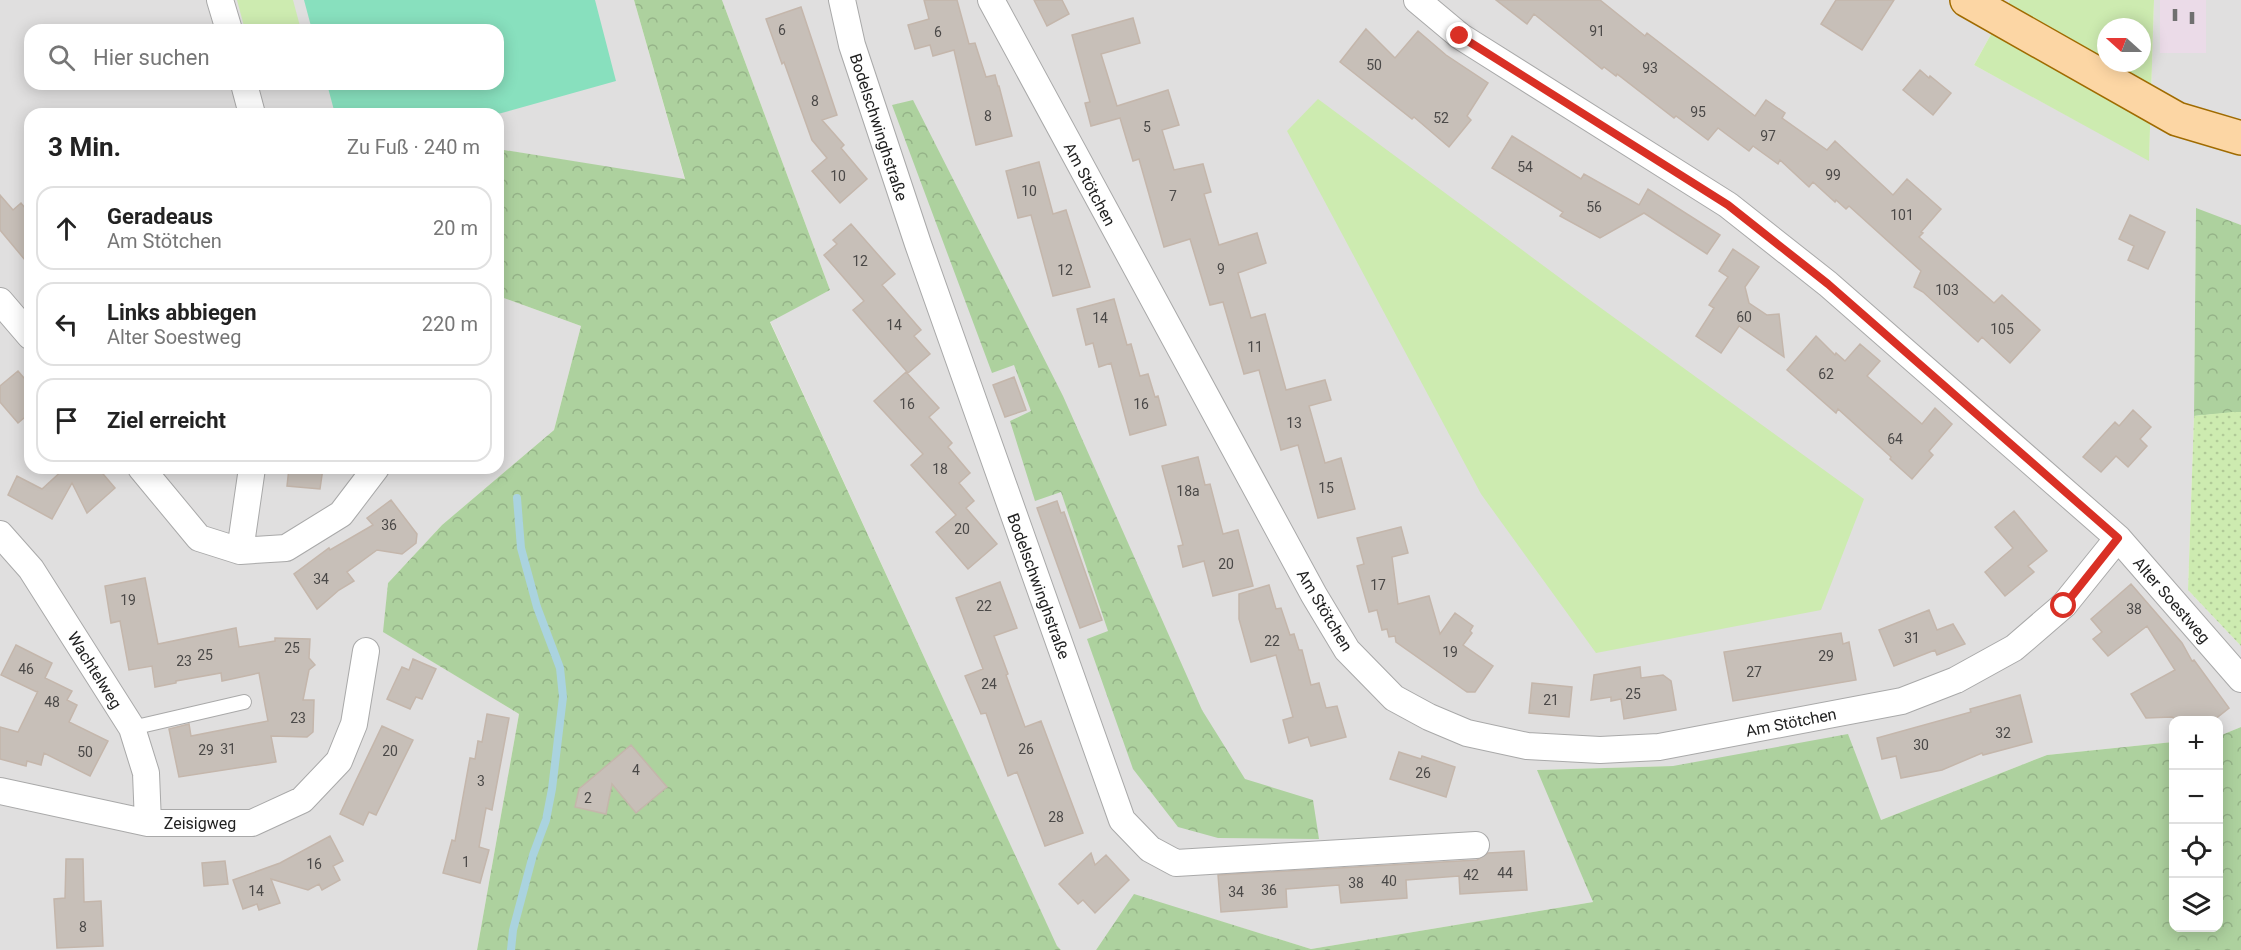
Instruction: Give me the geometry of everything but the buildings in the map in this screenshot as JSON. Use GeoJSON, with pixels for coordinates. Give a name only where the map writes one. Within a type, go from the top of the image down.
{"type":"FeatureCollection","features":[{"type":"Feature","properties":{"kind":"main road"},"geometry":{"type":"LineString","coordinates":[[1967,0],[2177,119],[2241,138]]}},
{"type":"Feature","properties":{"kind":"street"},"geometry":{"type":"LineString","coordinates":[[220,0],[227,24]]}},
{"type":"Feature","properties":{"kind":"street","name":"Bodelschwinghstraße"},"geometry":{"type":"LineString","coordinates":[[842,0],[852,45],[918,244],[1122,820],[1150,849],[1176,862],[1476,845]]}},
{"type":"Feature","properties":{"kind":"street","name":"Am Stötchen"},"geometry":{"type":"LineString","coordinates":[[991,0],[1314,596],[1347,650],[1394,698],[1429,717],[1467,733],[1527,747],[1600,750],[1659,747],[1902,701],[1956,680],[2014,648],[2064,606],[2118,538]]}},
{"type":"Feature","properties":{"kind":"street","name":"Alter Soestweg"},"geometry":{"type":"LineString","coordinates":[[1417,0],[1460,36],[1728,205],[1837,291],[2118,538],[2241,679]]}},
{"type":"Feature","properties":{"kind":"street"},"geometry":{"type":"LineString","coordinates":[[246,90],[250,108]]}},
{"type":"Feature","properties":{"kind":"street"},"geometry":{"type":"LineString","coordinates":[[0,301],[24,329]]}},
{"type":"Feature","properties":{"kind":"street"},"geometry":{"type":"LineString","coordinates":[[146,474],[199,538],[240,550],[286,548],[295,543],[341,514],[371,474]]}},
{"type":"Feature","properties":{"kind":"street"},"geometry":{"type":"LineString","coordinates":[[240,550],[251,474]]}},
{"type":"Feature","properties":{"kind":"street","name":"Wachtelweg"},"geometry":{"type":"LineString","coordinates":[[0,534],[31,569],[132,728],[146,773],[148,823]]}},
{"type":"Feature","properties":{"kind":"street","name":"Zeisigweg"},"geometry":{"type":"LineString","coordinates":[[0,791],[148,823],[252,823],[302,800],[339,761],[354,724],[366,651]]}},
{"type":"Feature","properties":{"kind":"lane"},"geometry":{"type":"LineString","coordinates":[[132,728],[244,702]]}},
{"type":"Feature","properties":{"kind":"shaded area"},"geometry":{"type":"Polygon","coordinates":[[[0,0],[634,0],[685,180],[504,150],[504,108],[24,108],[24,474],[502,474],[442,525],[388,583],[384,632],[519,714],[477,950],[0,950],[0,0]]]}},
{"type":"Feature","properties":{"kind":"shaded area"},"geometry":{"type":"Polygon","coordinates":[[[722,0],[2010,0],[1974,65],[2149,160],[2154,0],[2241,0],[2241,225],[2196,209],[2194,416],[2188,590],[2241,646],[2241,727],[2223,734],[2223,716],[2169,716],[2169,742],[2047,755],[1881,820],[1673,766],[1538,770],[1593,902],[1311,949],[1134,895],[1096,950],[1061,950],[1057,947],[770,321],[830,290],[722,0]]]}},
{"type":"Feature","properties":{"kind":"shaded area"},"geometry":{"type":"Polygon","coordinates":[[[2160,0],[2206,0],[2206,53],[2160,53],[2160,0]]]}},
{"type":"Feature","properties":{"kind":"shaded area"},"geometry":{"type":"Polygon","coordinates":[[[504,298],[581,326],[554,430],[504,472],[504,298]]]}},
{"type":"Feature","properties":{"kind":"green space"},"geometry":{"type":"Polygon","coordinates":[[[237,0],[293,0],[299,24],[243,24],[237,0]]]}},
{"type":"Feature","properties":{"kind":"green space"},"geometry":{"type":"Polygon","coordinates":[[[304,0],[595,0],[616,81],[504,112],[504,108],[333,108],[329,90],[504,90],[504,24],[310,24],[304,0]]]}},
{"type":"Feature","properties":{"kind":"green space"},"geometry":{"type":"Polygon","coordinates":[[[634,0],[722,0],[830,290],[770,322],[1057,946],[1061,950],[477,950],[519,714],[383,632],[388,583],[442,525],[554,430],[581,326],[504,298],[504,150],[685,179],[634,0]]]}},
{"type":"Feature","properties":{"kind":"green space"},"geometry":{"type":"Polygon","coordinates":[[[2010,0],[2154,0],[2149,161],[1974,65],[2010,0]]]}},
{"type":"Feature","properties":{"kind":"green space"},"geometry":{"type":"Polygon","coordinates":[[[1318,99],[1864,499],[1821,610],[1596,653],[1481,494],[1287,131],[1318,99]]]}},
{"type":"Feature","properties":{"kind":"green space"},"geometry":{"type":"Polygon","coordinates":[[[913,100],[1063,396],[1202,710],[1245,779],[1313,800],[1319,839],[1218,838],[1178,827],[1133,769],[1087,639],[1108,631],[1061,492],[1035,501],[1010,421],[1031,411],[1014,365],[992,373],[892,105],[913,100]]]}},
{"type":"Feature","properties":{"kind":"green space"},"geometry":{"type":"Polygon","coordinates":[[[2196,208],[2241,225],[2241,412],[2194,416],[2196,208]]]}},
{"type":"Feature","properties":{"kind":"green space"},"geometry":{"type":"Polygon","coordinates":[[[2241,412],[2241,646],[2188,590],[2194,416],[2241,412]]]}},
{"type":"Feature","properties":{"kind":"green space"},"geometry":{"type":"Polygon","coordinates":[[[2241,727],[2241,950],[1096,950],[1134,894],[1311,949],[1593,902],[1537,770],[1673,766],[1848,734],[1881,820],[2047,755],[2169,742],[2169,932],[2223,932],[2223,734],[2241,727]]]}},
{"type":"Feature","properties":{"kind":"waterway"},"geometry":{"type":"LineString","coordinates":[[511,950],[513,930],[533,855],[546,820],[563,697],[560,668],[537,607],[521,548],[517,498]]}},
{"type":"Feature","properties":{"kind":"railway"},"geometry":{"type":"LineString","coordinates":[[2175,0],[2175,21]]}},
{"type":"Feature","properties":{"kind":"railway"},"geometry":{"type":"LineString","coordinates":[[2192,0],[2192,24]]}},
{"type":"Feature","properties":{"kind":"route"},"geometry":{"type":"LineString","coordinates":[[1460,36],[1728,205],[1782,246],[2118,538],[2064,606]]}}]}
